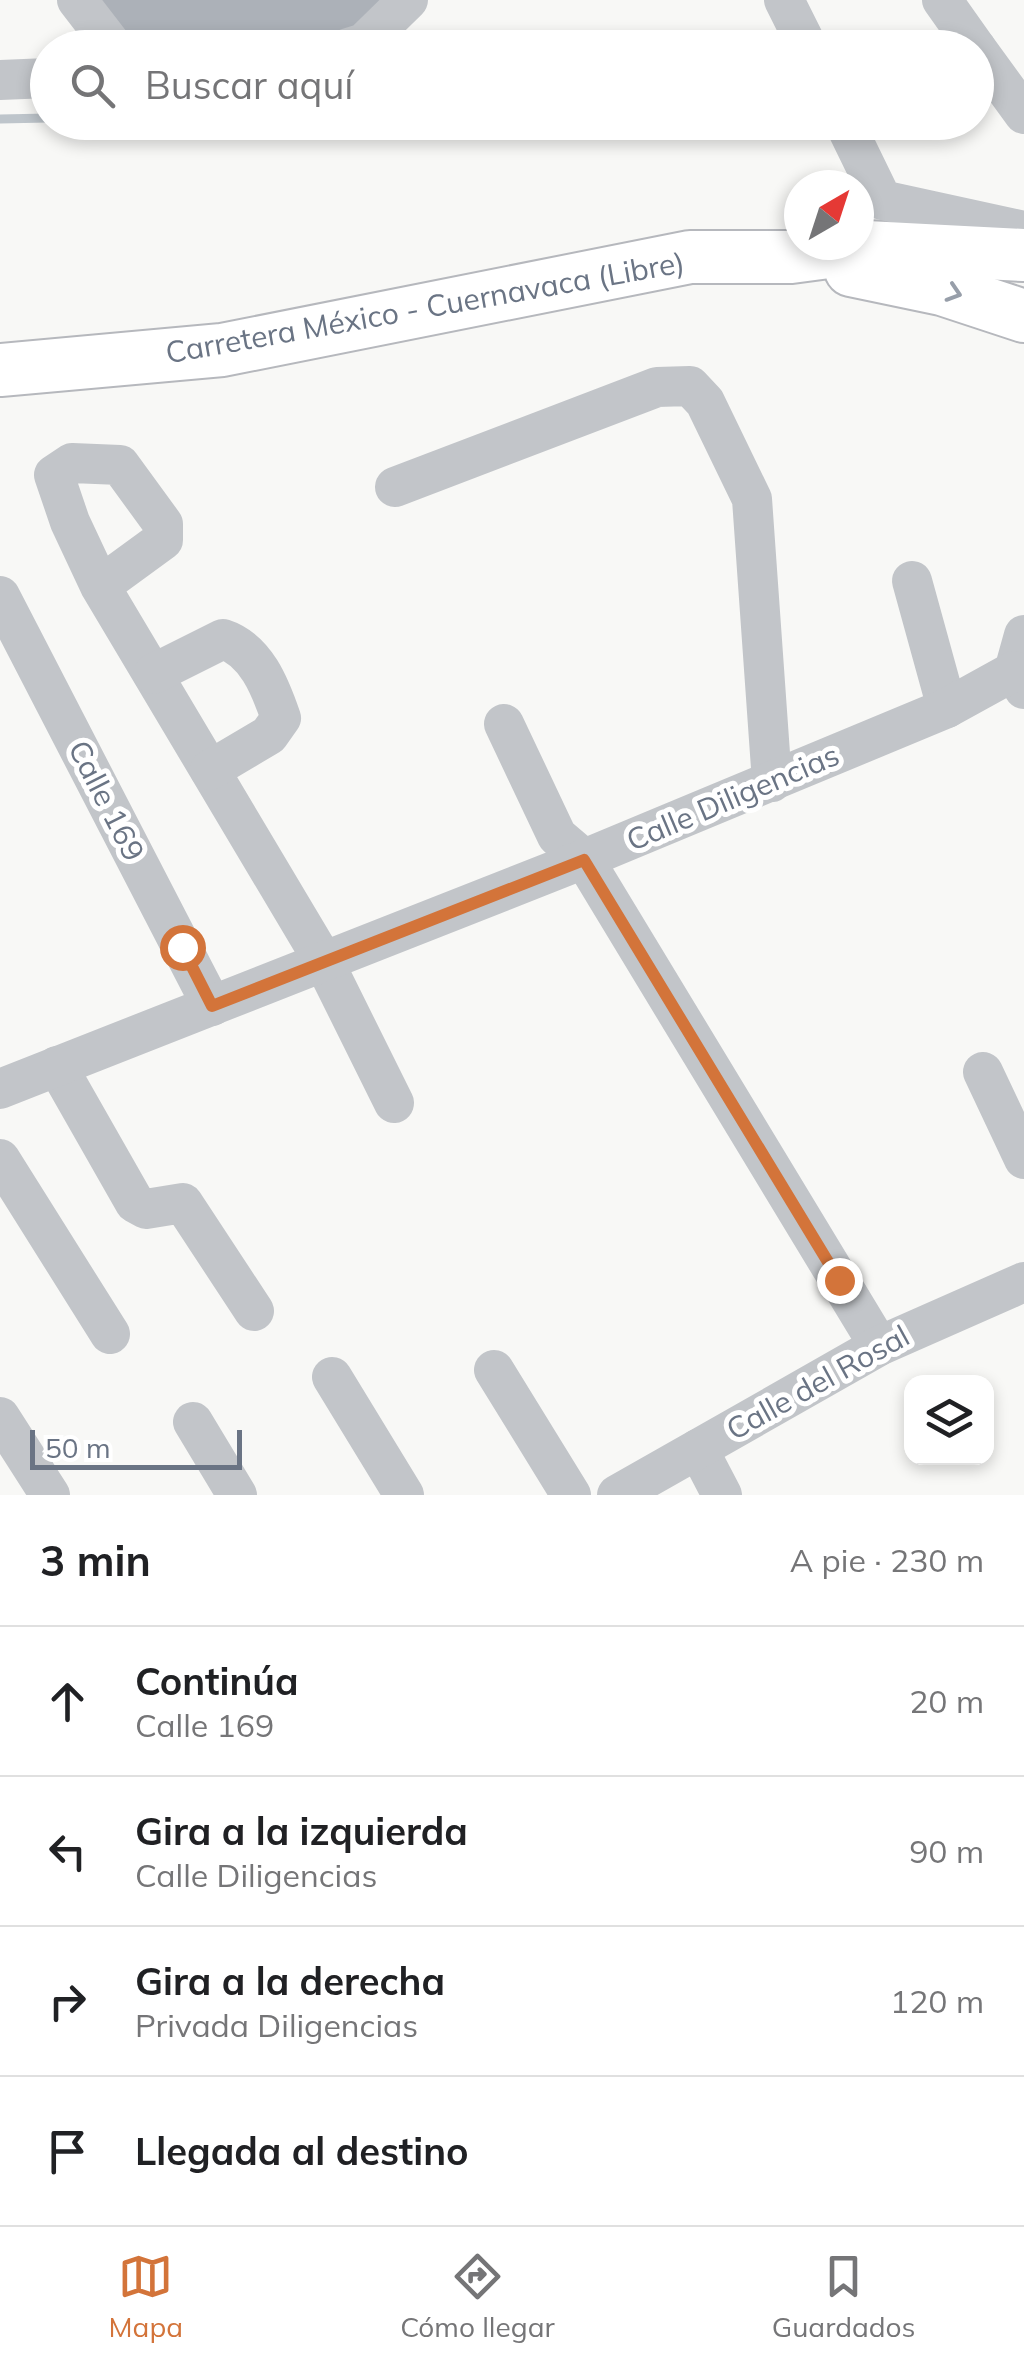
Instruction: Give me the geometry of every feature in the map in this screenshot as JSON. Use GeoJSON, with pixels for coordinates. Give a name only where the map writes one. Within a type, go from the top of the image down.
{"type":"FeatureCollection","features":[{"type":"Feature","properties":{"kind":"main road","name":"Carretera México - Cuernavaca (Libre)"},"geometry":{"type":"LineString","coordinates":[[874,247],[1024,255]]}},
{"type":"Feature","properties":{"kind":"main road","name":"Carretera México - Cuernavaca (Libre)"},"geometry":{"type":"LineString","coordinates":[[0,370],[222,350],[690,258],[784,257]]}},
{"type":"Feature","properties":{"kind":"main road","name":"Carretera México - Cuernavaca (Libre)"},"geometry":{"type":"LineString","coordinates":[[805,260],[942,289],[1024,316]]}},
{"type":"Feature","properties":{"kind":"street"},"geometry":{"type":"LineString","coordinates":[[77,0],[100,30]]}},
{"type":"Feature","properties":{"kind":"street"},"geometry":{"type":"LineString","coordinates":[[377,30],[408,0]]}},
{"type":"Feature","properties":{"kind":"street"},"geometry":{"type":"LineString","coordinates":[[784,0],[799,30]]}},
{"type":"Feature","properties":{"kind":"street"},"geometry":{"type":"LineString","coordinates":[[942,0],[963,30]]}},
{"type":"Feature","properties":{"kind":"street"},"geometry":{"type":"LineString","coordinates":[[994,73],[1024,114]]}},
{"type":"Feature","properties":{"kind":"street"},"geometry":{"type":"LineString","coordinates":[[0,80],[30,79]]}},
{"type":"Feature","properties":{"kind":"street"},"geometry":{"type":"LineString","coordinates":[[853,140],[882,200],[1024,231]]}},
{"type":"Feature","properties":{"kind":"street"},"geometry":{"type":"LineString","coordinates":[[396,486],[656,387],[690,386],[705,402],[752,499],[772,782]]}},
{"type":"Feature","properties":{"kind":"street"},"geometry":{"type":"LineString","coordinates":[[912,580],[947,708]]}},
{"type":"Feature","properties":{"kind":"street"},"geometry":{"type":"LineString","coordinates":[[100,586],[324,962],[394,1103]]}},
{"type":"Feature","properties":{"kind":"street","name":"Calle 169"},"geometry":{"type":"LineString","coordinates":[[0,596],[212,1006]]}},
{"type":"Feature","properties":{"kind":"street"},"geometry":{"type":"LineString","coordinates":[[153,674],[222,639],[243,646],[272,690],[282,718],[269,735],[210,770]]}},
{"type":"Feature","properties":{"kind":"street","name":"Calle Diligencias"},"geometry":{"type":"LineString","coordinates":[[0,1089],[584,860],[772,782],[947,708],[1021,665]]}},
{"type":"Feature","properties":{"kind":"street"},"geometry":{"type":"LineString","coordinates":[[504,724],[557,836],[584,860],[878,1346]]}},
{"type":"Feature","properties":{"kind":"street"},"geometry":{"type":"LineString","coordinates":[[57,1066],[135,1202],[146,1209],[184,1203],[254,1311]]}},
{"type":"Feature","properties":{"kind":"street"},"geometry":{"type":"LineString","coordinates":[[983,1072],[1024,1158]]}},
{"type":"Feature","properties":{"kind":"street"},"geometry":{"type":"LineString","coordinates":[[0,1159],[110,1334]]}},
{"type":"Feature","properties":{"kind":"street","name":"Calle del Rosal"},"geometry":{"type":"LineString","coordinates":[[616,1495],[878,1346],[1024,1282]]}},
{"type":"Feature","properties":{"kind":"street"},"geometry":{"type":"LineString","coordinates":[[494,1370],[570,1495]]}},
{"type":"Feature","properties":{"kind":"street"},"geometry":{"type":"LineString","coordinates":[[332,1377],[404,1495]]}},
{"type":"Feature","properties":{"kind":"street"},"geometry":{"type":"LineString","coordinates":[[0,1416],[50,1495]]}},
{"type":"Feature","properties":{"kind":"street"},"geometry":{"type":"LineString","coordinates":[[193,1422],[237,1495]]}},
{"type":"Feature","properties":{"kind":"street"},"geometry":{"type":"LineString","coordinates":[[698,1449],[722,1495]]}},
{"type":"Feature","properties":{"kind":"building"},"geometry":{"type":"Polygon","coordinates":[[[84,0],[397,0],[366,30],[106,30],[84,0]]]}},
{"type":"Feature","properties":{"kind":"waterway"},"geometry":{"type":"LineString","coordinates":[[0,119],[30,118]]}},
{"type":"Feature","properties":{"kind":"route"},"geometry":{"type":"LineString","coordinates":[[182,947],[212,1006],[584,860],[839,1280]]}}]}
